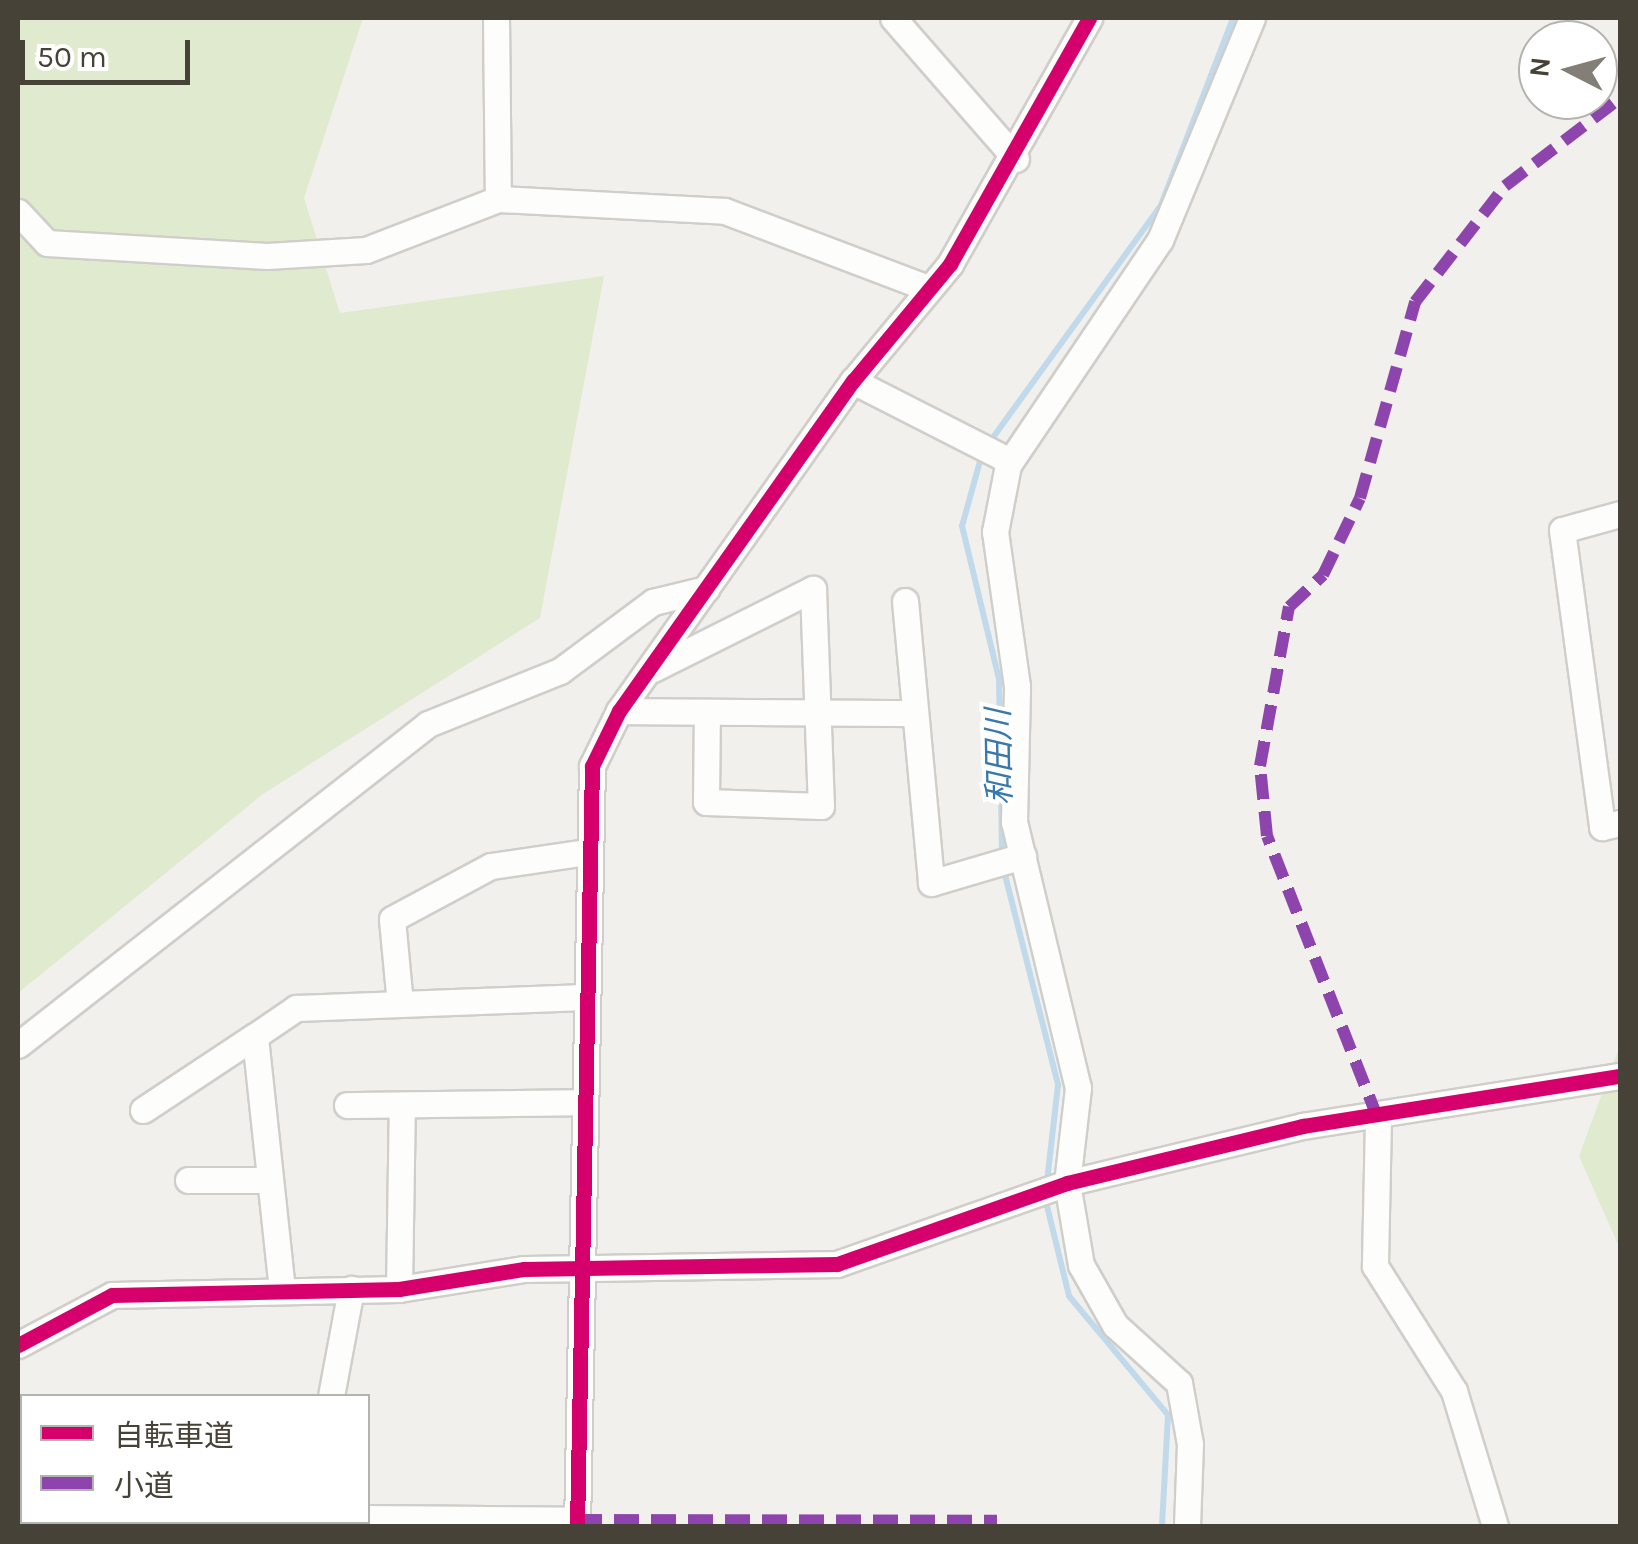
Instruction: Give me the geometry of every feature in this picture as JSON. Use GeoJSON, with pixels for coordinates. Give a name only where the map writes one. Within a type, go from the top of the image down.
{"type":"FeatureCollection","features":[{"type":"Feature","properties":{"kind":"street"},"geometry":{"type":"LineString","coordinates":[[496,18],[498,199]]}},
{"type":"Feature","properties":{"kind":"street"},"geometry":{"type":"LineString","coordinates":[[893,18],[1016,160]]}},
{"type":"Feature","properties":{"kind":"street"},"geometry":{"type":"LineString","coordinates":[[370,1518],[577,1523],[585,1267],[587,852],[592,766],[619,711],[853,382],[928,288],[1016,160],[1089,18]]}},
{"type":"Feature","properties":{"kind":"street"},"geometry":{"type":"LineString","coordinates":[[1188,1526],[1179,1383],[1115,1325],[1090,1280],[1067,1183],[1078,1088],[1014,822],[1016,686],[994,532],[1010,461],[1160,240],[1252,18]]}},
{"type":"Feature","properties":{"kind":"street"},"geometry":{"type":"LineString","coordinates":[[18,212],[47,243],[267,256],[366,250],[498,199],[726,211],[928,288]]}},
{"type":"Feature","properties":{"kind":"street"},"geometry":{"type":"LineString","coordinates":[[853,382],[1010,461]]}},
{"type":"Feature","properties":{"kind":"street"},"geometry":{"type":"LineString","coordinates":[[1620,514],[1562,530],[1602,827],[1620,823]]}},
{"type":"Feature","properties":{"kind":"street"},"geometry":{"type":"LineString","coordinates":[[18,1045],[428,724],[560,671],[653,602],[706,589]]}},
{"type":"Feature","properties":{"kind":"street"},"geometry":{"type":"LineString","coordinates":[[650,670],[812,590],[823,715],[821,806],[706,802],[707,713]]}},
{"type":"Feature","properties":{"kind":"street"},"geometry":{"type":"LineString","coordinates":[[905,601],[930,882],[1023,856]]}},
{"type":"Feature","properties":{"kind":"street"},"geometry":{"type":"LineString","coordinates":[[619,711],[914,713]]}},
{"type":"Feature","properties":{"kind":"street"},"geometry":{"type":"LineString","coordinates":[[400,1004],[392,920],[491,866],[587,852]]}},
{"type":"Feature","properties":{"kind":"street"},"geometry":{"type":"LineString","coordinates":[[144,1110],[296,1008],[586,996]]}},
{"type":"Feature","properties":{"kind":"street"},"geometry":{"type":"LineString","coordinates":[[255,1036],[282,1290]]}},
{"type":"Feature","properties":{"kind":"street"},"geometry":{"type":"LineString","coordinates":[[18,1346],[112,1294],[399,1289],[585,1267],[837,1264],[1067,1183],[1303,1126],[1378,1119],[1620,1076]]}},
{"type":"Feature","properties":{"kind":"street"},"geometry":{"type":"LineString","coordinates":[[348,1106],[584,1102]]}},
{"type":"Feature","properties":{"kind":"street"},"geometry":{"type":"LineString","coordinates":[[399,1289],[402,1105]]}},
{"type":"Feature","properties":{"kind":"street"},"geometry":{"type":"LineString","coordinates":[[1378,1119],[1375,1266],[1454,1390],[1495,1526]]}},
{"type":"Feature","properties":{"kind":"street"},"geometry":{"type":"LineString","coordinates":[[188,1180],[270,1180]]}},
{"type":"Feature","properties":{"kind":"street"},"geometry":{"type":"LineString","coordinates":[[331,1394],[351,1289]]}},
{"type":"Feature","properties":{"kind":"green space"},"geometry":{"type":"Polygon","coordinates":[[[18,18],[363,18],[304,198],[340,313],[604,276],[540,618],[263,794],[18,993],[18,18]]]}},
{"type":"Feature","properties":{"kind":"green space"},"geometry":{"type":"Polygon","coordinates":[[[1620,1045],[1620,1249],[1579,1156],[1620,1045]]]}},
{"type":"Feature","properties":{"kind":"waterway","name":"和田川"},"geometry":{"type":"LineString","coordinates":[[989,443],[1161,205],[1233,18]]}},
{"type":"Feature","properties":{"kind":"waterway","name":"和田川"},"geometry":{"type":"LineString","coordinates":[[982,454],[962,526],[999,679],[1002,853]]}},
{"type":"Feature","properties":{"kind":"waterway","name":"和田川"},"geometry":{"type":"LineString","coordinates":[[1004,871],[1058,1085],[1047,1181]]}},
{"type":"Feature","properties":{"kind":"waterway","name":"和田川"},"geometry":{"type":"LineString","coordinates":[[1045,1198],[1069,1296],[1168,1415],[1162,1526]]}},
{"type":"Feature","properties":{"kind":"marked path"},"geometry":{"type":"LineString","coordinates":[[1378,1119],[1267,836],[1260,766],[1289,607],[1323,575],[1360,498],[1415,302],[1505,186],[1620,98]]}},
{"type":"Feature","properties":{"kind":"marked path"},"geometry":{"type":"LineString","coordinates":[[577,1520],[997,1521]]}},
{"type":"Feature","properties":{"kind":"cycle path"},"geometry":{"type":"LineString","coordinates":[[577,1526],[592,766],[619,711],[853,381],[950,264],[1089,18]]}},
{"type":"Feature","properties":{"kind":"cycle path"},"geometry":{"type":"LineString","coordinates":[[18,1345],[112,1295],[399,1289],[524,1269],[837,1264],[1067,1183],[1303,1126],[1620,1076]]}}]}
